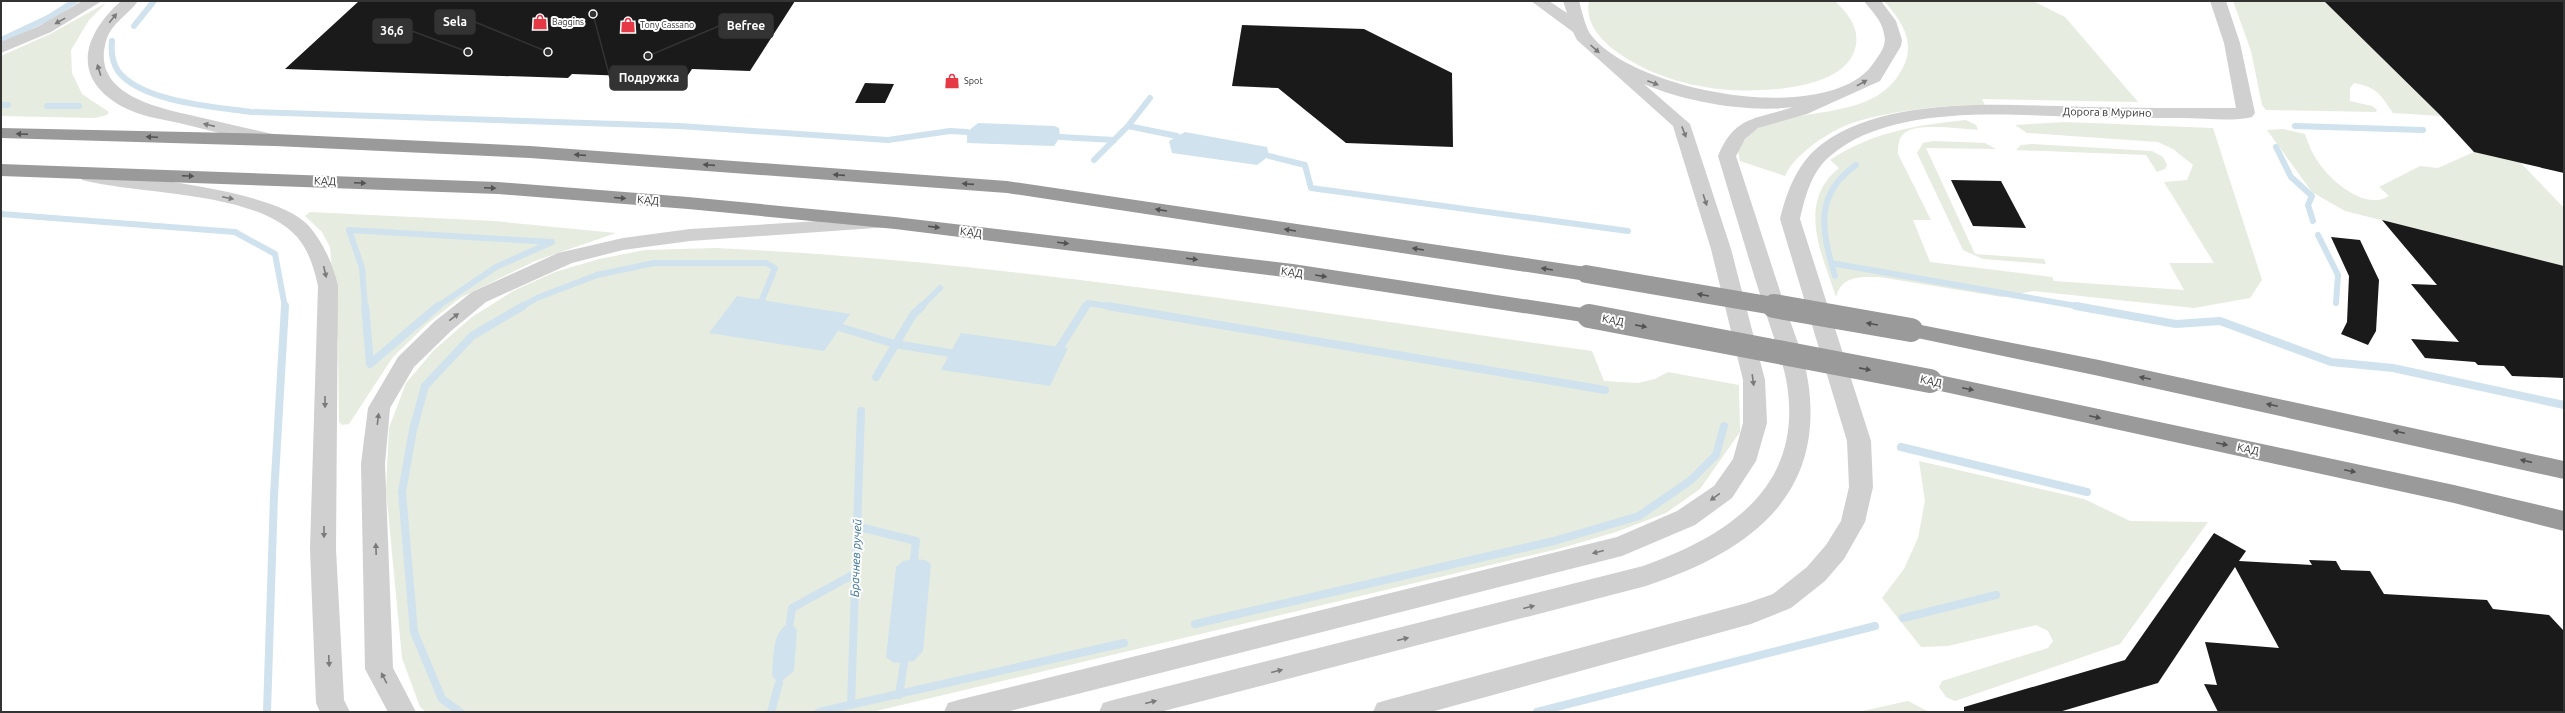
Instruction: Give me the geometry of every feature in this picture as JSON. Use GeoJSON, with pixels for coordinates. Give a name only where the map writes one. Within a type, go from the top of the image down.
{"type":"FeatureCollection","features":[{"type":"Feature","properties":{"kind":"highway"},"geometry":{"type":"LineString","coordinates":[[1,133],[275,140],[530,152],[1007,187],[1586,274],[1911,330],[2099,368],[2564,470]]}},
{"type":"Feature","properties":{"kind":"highway","name":"КАД"},"geometry":{"type":"LineString","coordinates":[[1,170],[498,188],[895,223],[1293,272],[1589,316],[1930,381],[2454,494],[2564,521]]}},
{"type":"Feature","properties":{"kind":"street"},"geometry":{"type":"LineString","coordinates":[[1,48],[45,29],[94,1]]}},
{"type":"Feature","properties":{"kind":"street"},"geometry":{"type":"LineString","coordinates":[[130,1],[114,16],[99,38],[96,54],[98,71],[106,86],[130,103],[166,115],[275,140]]}},
{"type":"Feature","properties":{"kind":"street"},"geometry":{"type":"LineString","coordinates":[[1540,1],[1576,28],[1598,52],[1618,66],[1664,86],[1718,100],[1775,103],[1826,97]]}},
{"type":"Feature","properties":{"kind":"street"},"geometry":{"type":"LineString","coordinates":[[1571,1],[1570,12],[1576,28]]}},
{"type":"Feature","properties":{"kind":"street"},"geometry":{"type":"LineString","coordinates":[[1113,712],[1646,576],[1699,557],[1734,537],[1766,507],[1789,469],[1797,445],[1799,419],[1797,380],[1727,156],[1732,142],[1750,124],[1793,113],[1826,97],[1863,84],[1881,71],[1891,56],[1894,39],[1889,23],[1872,1]]}},
{"type":"Feature","properties":{"kind":"street","name":"Дорога в Мурино"},"geometry":{"type":"LineString","coordinates":[[1387,712],[1751,613],[1782,601],[1816,574],[1835,552],[1853,522],[1862,487],[1859,441],[1790,219],[1797,189],[1811,166],[1829,147],[1855,133],[1886,122],[1914,117],[1968,111],[2246,113],[2232,43],[2218,1]]}},
{"type":"Feature","properties":{"kind":"street"},"geometry":{"type":"LineString","coordinates":[[958,712],[1622,546],[1686,518],[1723,492],[1744,461],[1755,423],[1754,380],[1721,249],[1681,124],[1666,109],[1634,87],[1618,66]]}},
{"type":"Feature","properties":{"kind":"street"},"geometry":{"type":"LineString","coordinates":[[51,171],[184,190],[239,200],[272,210],[300,228],[316,249],[323,263],[328,286],[325,363],[323,549],[330,703],[336,712]]}},
{"type":"Feature","properties":{"kind":"street"},"geometry":{"type":"LineString","coordinates":[[402,712],[379,669],[373,464],[379,408],[406,362],[443,326],[479,297],[565,258],[623,244],[690,235],[762,229],[895,223]]}},
{"type":"Feature","properties":{"kind":"shaded area"},"geometry":{"type":"Polygon","coordinates":[[[1589,1],[1835,1],[1848,15],[1854,26],[1856,32],[1856,45],[1850,60],[1838,71],[1822,80],[1803,85],[1782,89],[1762,90],[1729,90],[1698,86],[1668,78],[1639,66],[1613,49],[1602,39],[1591,22],[1588,8],[1589,1]]]}},
{"type":"Feature","properties":{"kind":"shaded area"},"geometry":{"type":"Polygon","coordinates":[[[1884,1],[2033,1],[2065,17],[2138,102],[1982,99],[1985,105],[1951,106],[1911,110],[1890,113],[1854,122],[1832,132],[1808,148],[1795,161],[1785,176],[1740,161],[1738,151],[1745,139],[1755,130],[1781,120],[1842,109],[1861,103],[1879,94],[1894,82],[1905,63],[1908,54],[1907,37],[1895,14],[1884,1]]]}},
{"type":"Feature","properties":{"kind":"shaded area"},"geometry":{"type":"Polygon","coordinates":[[[2233,1],[2324,1],[2441,116],[2393,113],[2377,92],[2368,87],[2354,83],[2350,88],[2350,101],[2372,106],[2377,110],[2376,112],[2266,110],[2262,105],[2251,51],[2233,1]]]}},
{"type":"Feature","properties":{"kind":"shaded area"},"geometry":{"type":"Polygon","coordinates":[[[106,3],[89,20],[71,50],[72,73],[82,94],[109,112],[107,115],[95,118],[1,116],[1,56],[50,34],[106,3]]]}},
{"type":"Feature","properties":{"kind":"shaded area"},"geometry":{"type":"Polygon","coordinates":[[[1966,120],[1976,125],[1978,130],[1940,127],[1912,129],[1901,136],[1899,142],[1898,154],[1931,220],[1913,220],[1930,262],[2052,277],[2054,281],[2184,290],[2169,263],[2214,263],[2164,182],[2187,180],[2193,165],[2173,149],[2158,142],[2027,133],[2015,125],[2065,122],[2213,128],[2262,280],[2250,298],[2194,308],[2033,291],[2002,297],[1879,277],[1865,277],[1847,281],[1839,290],[1836,297],[1819,247],[1815,213],[1818,197],[1826,182],[1839,168],[1830,160],[1846,150],[1895,131],[1930,124],[1966,120]]]}},
{"type":"Feature","properties":{"kind":"shaded area"},"geometry":{"type":"Polygon","coordinates":[[[2283,129],[2305,134],[2314,155],[2328,174],[2347,190],[2369,200],[2379,200],[2389,196],[2379,187],[2420,166],[2438,168],[2474,152],[2516,158],[2564,208],[2564,266],[2345,211],[2312,192],[2267,130],[2283,129]]]}},
{"type":"Feature","properties":{"kind":"shaded area"},"geometry":{"type":"Polygon","coordinates":[[[1933,141],[1985,143],[1996,149],[1926,148],[1975,254],[2044,259],[2046,264],[1983,259],[1963,250],[1917,153],[1923,143],[1933,141]]]}},
{"type":"Feature","properties":{"kind":"shaded area"},"geometry":{"type":"Polygon","coordinates":[[[2032,144],[2152,151],[2163,157],[2167,165],[2165,169],[2157,172],[2146,155],[2016,150],[2021,145],[2032,144]]]}},
{"type":"Feature","properties":{"kind":"shaded area"},"geometry":{"type":"Polygon","coordinates":[[[310,212],[494,221],[616,233],[535,261],[460,298],[427,324],[393,357],[349,424],[342,425],[339,422],[338,343],[330,247],[322,232],[305,216],[310,212]]]}},
{"type":"Feature","properties":{"kind":"shaded area"},"geometry":{"type":"Polygon","coordinates":[[[715,248],[935,264],[1045,276],[1155,289],[1592,351],[1604,381],[1638,383],[1655,379],[1668,372],[1739,385],[1740,432],[1700,489],[1666,513],[1616,532],[1558,549],[872,712],[426,712],[420,707],[402,658],[386,490],[389,428],[406,383],[434,350],[472,317],[513,291],[555,272],[599,259],[645,250],[715,248]]]}},
{"type":"Feature","properties":{"kind":"shaded area"},"geometry":{"type":"Polygon","coordinates":[[[1919,461],[2084,499],[2130,521],[2208,522],[2120,644],[1955,701],[1946,697],[1939,687],[1942,681],[2048,648],[2053,641],[2048,631],[2036,625],[1948,646],[1921,647],[1882,598],[1904,569],[1918,538],[1925,501],[1919,461]]]}},
{"type":"Feature","properties":{"kind":"shaded area"},"geometry":{"type":"Polygon","coordinates":[[[1908,701],[1929,712],[1858,712],[1908,701]]]}},
{"type":"Feature","properties":{"kind":"water"},"geometry":{"type":"Polygon","coordinates":[[[978,123],[1054,126],[1059,128],[1060,137],[1054,146],[967,143],[967,132],[978,123]]]}},
{"type":"Feature","properties":{"kind":"water"},"geometry":{"type":"Polygon","coordinates":[[[1185,132],[1267,147],[1269,156],[1257,165],[1172,153],[1169,141],[1185,132]]]}},
{"type":"Feature","properties":{"kind":"water"},"geometry":{"type":"Polygon","coordinates":[[[737,296],[850,314],[824,351],[709,333],[737,296]]]}},
{"type":"Feature","properties":{"kind":"water"},"geometry":{"type":"Polygon","coordinates":[[[961,333],[1068,348],[1050,386],[941,370],[961,333]]]}},
{"type":"Feature","properties":{"kind":"water"},"geometry":{"type":"Polygon","coordinates":[[[914,559],[925,560],[931,564],[923,651],[914,661],[894,663],[886,657],[896,567],[903,561],[914,559]]]}},
{"type":"Feature","properties":{"kind":"water"},"geometry":{"type":"Polygon","coordinates":[[[790,622],[797,630],[794,671],[779,683],[772,676],[776,639],[779,632],[790,622]]]}},
{"type":"Feature","properties":{"kind":"building"},"geometry":{"type":"Polygon","coordinates":[[[359,1],[795,1],[750,71],[692,69],[686,78],[572,74],[568,78],[285,69],[359,1]]]}},
{"type":"Feature","properties":{"kind":"building"},"geometry":{"type":"Polygon","coordinates":[[[2324,1],[2564,1],[2564,173],[2474,152],[2439,114],[2324,1]]]}},
{"type":"Feature","properties":{"kind":"building"},"geometry":{"type":"Polygon","coordinates":[[[1242,25],[1364,29],[1452,73],[1453,147],[1346,143],[1278,88],[1232,86],[1242,25]]]}},
{"type":"Feature","properties":{"kind":"building"},"geometry":{"type":"Polygon","coordinates":[[[865,83],[894,84],[885,103],[855,103],[865,83]]]}},
{"type":"Feature","properties":{"kind":"building"},"geometry":{"type":"Polygon","coordinates":[[[1951,180],[2001,181],[2026,228],[1973,226],[1951,180]]]}},
{"type":"Feature","properties":{"kind":"building"},"geometry":{"type":"Polygon","coordinates":[[[2382,220],[2564,266],[2564,378],[2512,376],[2504,366],[2478,365],[2475,362],[2425,358],[2411,339],[2459,342],[2411,284],[2437,285],[2382,220]]]}},
{"type":"Feature","properties":{"kind":"building"},"geometry":{"type":"Polygon","coordinates":[[[2331,237],[2360,240],[2379,280],[2376,331],[2368,345],[2341,334],[2347,322],[2349,276],[2331,237]]]}},
{"type":"Feature","properties":{"kind":"building"},"geometry":{"type":"Polygon","coordinates":[[[2214,533],[2246,551],[2239,561],[2312,565],[2309,560],[2336,561],[2341,570],[2370,571],[2384,594],[2487,600],[2493,609],[2549,615],[2564,631],[2564,712],[2218,712],[2204,684],[2217,685],[2205,642],[2279,648],[2235,567],[2158,683],[2059,712],[1964,712],[1964,707],[2125,660],[2214,533]]]}},
{"type":"Feature","properties":{"kind":"waterway"},"geometry":{"type":"LineString","coordinates":[[1,40],[48,18],[75,1]]}},
{"type":"Feature","properties":{"kind":"waterway"},"geometry":{"type":"LineString","coordinates":[[134,26],[154,1]]}},
{"type":"Feature","properties":{"kind":"waterway"},"geometry":{"type":"LineString","coordinates":[[112,41],[112,56],[118,71],[129,81],[143,90],[199,105],[251,112],[679,126],[888,140],[950,131],[967,132]]}},
{"type":"Feature","properties":{"kind":"waterway"},"geometry":{"type":"LineString","coordinates":[[1128,126],[1150,98]]}},
{"type":"Feature","properties":{"kind":"waterway"},"geometry":{"type":"LineString","coordinates":[[1,105],[8,105]]}},
{"type":"Feature","properties":{"kind":"waterway"},"geometry":{"type":"LineString","coordinates":[[47,106],[79,106]]}},
{"type":"Feature","properties":{"kind":"waterway"},"geometry":{"type":"LineString","coordinates":[[1114,140],[1128,126]]}},
{"type":"Feature","properties":{"kind":"waterway"},"geometry":{"type":"LineString","coordinates":[[1128,126],[1177,136]]}},
{"type":"Feature","properties":{"kind":"waterway"},"geometry":{"type":"LineString","coordinates":[[2295,126],[2423,130]]}},
{"type":"Feature","properties":{"kind":"waterway"},"geometry":{"type":"LineString","coordinates":[[1060,137],[1114,140]]}},
{"type":"Feature","properties":{"kind":"waterway"},"geometry":{"type":"LineString","coordinates":[[1094,160],[1114,140]]}},
{"type":"Feature","properties":{"kind":"waterway"},"geometry":{"type":"LineString","coordinates":[[2276,147],[2291,177],[2312,196],[2308,205],[2313,221]]}},
{"type":"Feature","properties":{"kind":"waterway"},"geometry":{"type":"LineString","coordinates":[[1269,156],[1305,165],[1311,188],[1628,231]]}},
{"type":"Feature","properties":{"kind":"waterway"},"geometry":{"type":"LineString","coordinates":[[1835,276],[1827,244],[1824,215],[1827,202],[1833,189],[1842,177],[1856,165]]}},
{"type":"Feature","properties":{"kind":"waterway"},"geometry":{"type":"LineString","coordinates":[[1,214],[235,232],[275,254],[285,307]]}},
{"type":"Feature","properties":{"kind":"waterway"},"geometry":{"type":"LineString","coordinates":[[365,307],[362,268],[349,230],[552,242],[496,267],[437,307]]}},
{"type":"Feature","properties":{"kind":"waterway"},"geometry":{"type":"LineString","coordinates":[[2318,235],[2338,275],[2336,303]]}},
{"type":"Feature","properties":{"kind":"waterway"},"geometry":{"type":"LineString","coordinates":[[521,307],[537,298],[597,275],[654,263],[766,263],[775,268],[762,300]]}},
{"type":"Feature","properties":{"kind":"waterway"},"geometry":{"type":"LineString","coordinates":[[1831,263],[2082,307]]}},
{"type":"Feature","properties":{"kind":"waterway","name":"Брачнев ручей"},"geometry":{"type":"LineString","coordinates":[[896,344],[913,315],[940,288]]}},
{"type":"Feature","properties":{"kind":"waterway"},"geometry":{"type":"LineString","coordinates":[[1085,307],[1088,303],[1113,307]]}},
{"type":"Feature","properties":{"kind":"waterway"},"geometry":{"type":"LineString","coordinates":[[365,306],[370,364],[438,306]]}},
{"type":"Feature","properties":{"kind":"waterway"},"geometry":{"type":"LineString","coordinates":[[460,712],[442,699],[414,632],[402,492],[413,430],[425,386],[472,336],[523,306]]}},
{"type":"Feature","properties":{"kind":"waterway"},"geometry":{"type":"LineString","coordinates":[[1060,347],[1086,306]]}},
{"type":"Feature","properties":{"kind":"waterway"},"geometry":{"type":"LineString","coordinates":[[1108,306],[1113,307]]}},
{"type":"Feature","properties":{"kind":"waterway"},"geometry":{"type":"LineString","coordinates":[[2076,306],[2176,324],[2220,321],[2331,362],[2393,368],[2564,405]]}},
{"type":"Feature","properties":{"kind":"waterway"},"geometry":{"type":"LineString","coordinates":[[267,712],[274,495],[285,307]]}},
{"type":"Feature","properties":{"kind":"waterway"},"geometry":{"type":"LineString","coordinates":[[1113,307],[1605,390]]}},
{"type":"Feature","properties":{"kind":"waterway"},"geometry":{"type":"LineString","coordinates":[[839,327],[896,344]]}},
{"type":"Feature","properties":{"kind":"waterway","name":"Брачнев ручей"},"geometry":{"type":"LineString","coordinates":[[876,377],[896,344]]}},
{"type":"Feature","properties":{"kind":"waterway"},"geometry":{"type":"LineString","coordinates":[[896,344],[950,353]]}},
{"type":"Feature","properties":{"kind":"waterway","name":"Брачнев ручей"},"geometry":{"type":"LineString","coordinates":[[855,573],[861,411]]}},
{"type":"Feature","properties":{"kind":"waterway"},"geometry":{"type":"LineString","coordinates":[[1195,624],[1554,541],[1639,516],[1691,480],[1716,455],[1724,426]]}},
{"type":"Feature","properties":{"kind":"waterway"},"geometry":{"type":"LineString","coordinates":[[1901,447],[2087,492]]}},
{"type":"Feature","properties":{"kind":"waterway"},"geometry":{"type":"LineString","coordinates":[[859,527],[916,541],[914,559]]}},
{"type":"Feature","properties":{"kind":"waterway"},"geometry":{"type":"LineString","coordinates":[[790,622],[792,608],[855,573]]}},
{"type":"Feature","properties":{"kind":"waterway","name":"Брачнев ручей"},"geometry":{"type":"LineString","coordinates":[[851,705],[855,573]]}},
{"type":"Feature","properties":{"kind":"waterway"},"geometry":{"type":"LineString","coordinates":[[1903,618],[1996,595]]}},
{"type":"Feature","properties":{"kind":"waterway"},"geometry":{"type":"LineString","coordinates":[[1537,712],[1875,626]]}},
{"type":"Feature","properties":{"kind":"waterway"},"geometry":{"type":"LineString","coordinates":[[899,694],[1124,643]]}},
{"type":"Feature","properties":{"kind":"waterway"},"geometry":{"type":"LineString","coordinates":[[899,694],[904,663]]}},
{"type":"Feature","properties":{"kind":"waterway"},"geometry":{"type":"LineString","coordinates":[[771,712],[779,683]]}},
{"type":"Feature","properties":{"kind":"waterway"},"geometry":{"type":"LineString","coordinates":[[851,705],[899,694]]}},
{"type":"Feature","properties":{"kind":"waterway"},"geometry":{"type":"LineString","coordinates":[[819,712],[851,705]]}},
{"type":"Feature","properties":{"kind":"place","name":"Подружка"},"geometry":{"type":"Point","coordinates":[593,14]}},
{"type":"Feature","properties":{"kind":"place","name":"Baggins"},"geometry":{"type":"Point","coordinates":[540,22]}},
{"type":"Feature","properties":{"kind":"place","name":"Tony Cassano"},"geometry":{"type":"Point","coordinates":[628,25]}},
{"type":"Feature","properties":{"kind":"place","name":"36,6"},"geometry":{"type":"Point","coordinates":[468,52]}},
{"type":"Feature","properties":{"kind":"place","name":"Sela"},"geometry":{"type":"Point","coordinates":[548,52]}},
{"type":"Feature","properties":{"kind":"place","name":"Befree"},"geometry":{"type":"Point","coordinates":[648,56]}},
{"type":"Feature","properties":{"kind":"place","name":"Spot"},"geometry":{"type":"Point","coordinates":[952,81]}}]}
